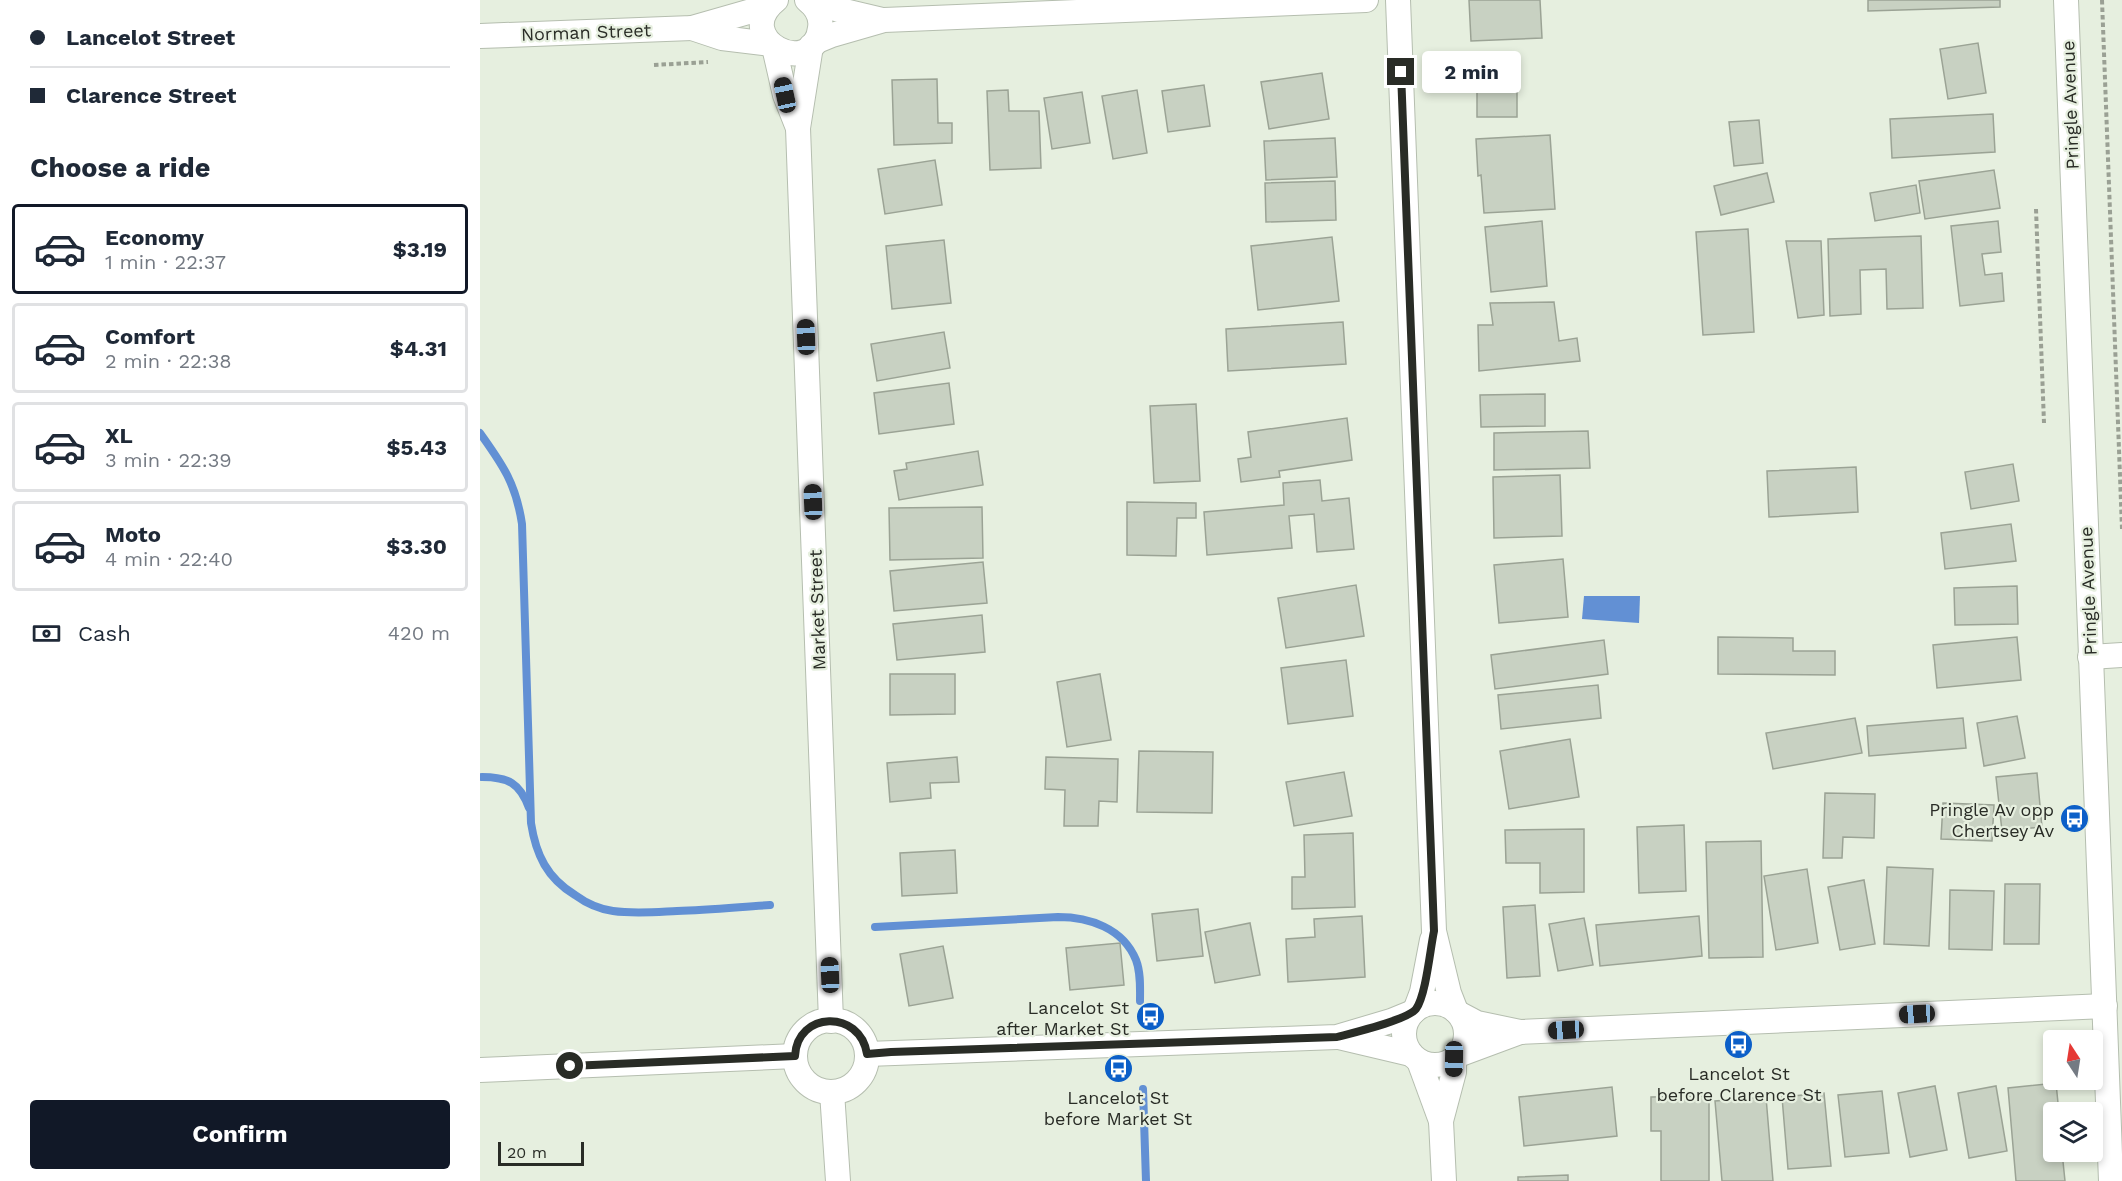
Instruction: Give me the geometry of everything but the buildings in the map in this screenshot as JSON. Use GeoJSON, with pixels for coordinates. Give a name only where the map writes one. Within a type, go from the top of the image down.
{"type":"FeatureCollection","features":[{"type":"Feature","properties":{"kind":"street"},"geometry":{"type":"LineString","coordinates":[[813,44],[832,35],[884,20],[1366,0]]}},
{"type":"Feature","properties":{"kind":"street"},"geometry":{"type":"LineString","coordinates":[[1398,0],[1434,931],[1449,993],[1465,1024],[1466,1035],[1464,1045],[1456,1057],[1441,1121],[1443,1181]]}},
{"type":"Feature","properties":{"kind":"street","name":"Pringle Avenue"},"geometry":{"type":"LineString","coordinates":[[2066,0],[2111,1181]]}},
{"type":"Feature","properties":{"kind":"street","name":"Market Street"},"geometry":{"type":"LineString","coordinates":[[772,2],[764,16],[765,36],[772,46],[785,95],[798,128]]}},
{"type":"Feature","properties":{"kind":"street","name":"Norman Street"},"geometry":{"type":"LineString","coordinates":[[480,36],[692,28],[772,2]]}},
{"type":"Feature","properties":{"kind":"street"},"geometry":{"type":"LineString","coordinates":[[809,2],[884,20]]}},
{"type":"Feature","properties":{"kind":"street","name":"Market Street"},"geometry":{"type":"LineString","coordinates":[[809,2],[818,12],[820,22],[819,32],[813,44],[798,128],[831,1020]]}},
{"type":"Feature","properties":{"kind":"street","name":"Norman Street"},"geometry":{"type":"LineString","coordinates":[[692,28],[722,38],[772,46],[792,53],[802,51],[813,44]]}},
{"type":"Feature","properties":{"kind":"street"},"geometry":{"type":"LineString","coordinates":[[2090,657],[2122,655]]}},
{"type":"Feature","properties":{"kind":"street"},"geometry":{"type":"LineString","coordinates":[[1434,931],[1422,992],[1414,1010],[1406,1020],[1403,1035],[1405,1045],[1415,1058],[1441,1121]]}},
{"type":"Feature","properties":{"kind":"street"},"geometry":{"type":"LineString","coordinates":[[867,1054],[1337,1037],[1391,1021],[1426,1004],[1436,1002],[1447,1004],[1477,1023],[1520,1032],[2105,1006]]}},
{"type":"Feature","properties":{"kind":"street"},"geometry":{"type":"LineString","coordinates":[[831,1020],[845,1024],[856,1031],[863,1041],[867,1054],[865,1067],[859,1078],[844,1090],[832,1092],[813,1088],[804,1080],[797,1069],[795,1056],[797,1045],[806,1031],[815,1024],[831,1020]]}},
{"type":"Feature","properties":{"kind":"street"},"geometry":{"type":"LineString","coordinates":[[1337,1037],[1434,1065],[1445,1064],[1456,1057],[1520,1032]]}},
{"type":"Feature","properties":{"kind":"street"},"geometry":{"type":"LineString","coordinates":[[480,1070],[795,1056]]}},
{"type":"Feature","properties":{"kind":"street"},"geometry":{"type":"LineString","coordinates":[[832,1092],[838,1181]]}},
{"type":"Feature","properties":{"kind":"path"},"geometry":{"type":"LineString","coordinates":[[2102,0],[2122,529]]}},
{"type":"Feature","properties":{"kind":"path"},"geometry":{"type":"LineString","coordinates":[[2036,209],[2044,423]]}},
{"type":"Feature","properties":{"kind":"water"},"geometry":{"type":"Polygon","coordinates":[[[1584,596],[1640,596],[1639,623],[1582,619],[1584,596]]]}},
{"type":"Feature","properties":{"kind":"waterway"},"geometry":{"type":"LineString","coordinates":[[480,433],[512,486],[522,524],[531,823],[544,865],[565,888],[588,903],[608,910],[645,912],[770,905]]}},
{"type":"Feature","properties":{"kind":"waterway"},"geometry":{"type":"LineString","coordinates":[[482,777],[499,778],[512,783],[522,793],[529,808]]}},
{"type":"Feature","properties":{"kind":"waterway"},"geometry":{"type":"LineString","coordinates":[[875,927],[1058,917],[1093,922],[1114,932],[1130,949],[1139,970],[1140,1001]]}},
{"type":"Feature","properties":{"kind":"waterway"},"geometry":{"type":"LineString","coordinates":[[1143,1089],[1146,1181]]}},
{"type":"Feature","properties":{"kind":"place","name":"Pringle Av opp Chertsey Av"},"geometry":{"type":"Point","coordinates":[2075,819]}},
{"type":"Feature","properties":{"kind":"place","name":"Lancelot St after Market St"},"geometry":{"type":"Point","coordinates":[1150,1017]}},
{"type":"Feature","properties":{"kind":"place","name":"Lancelot St before Clarence St"},"geometry":{"type":"Point","coordinates":[1739,1044]}},
{"type":"Feature","properties":{"kind":"place","name":"Lancelot St before Market St"},"geometry":{"type":"Point","coordinates":[1118,1068]}},
{"type":"Feature","properties":{"kind":"route"},"geometry":{"type":"LineString","coordinates":[[570,1066],[795,1056],[799,1040],[806,1031],[815,1024],[831,1020],[851,1027],[863,1041],[867,1054],[876,1054],[1337,1037],[1413,1012],[1422,992],[1434,931],[1401,72]]}}]}
